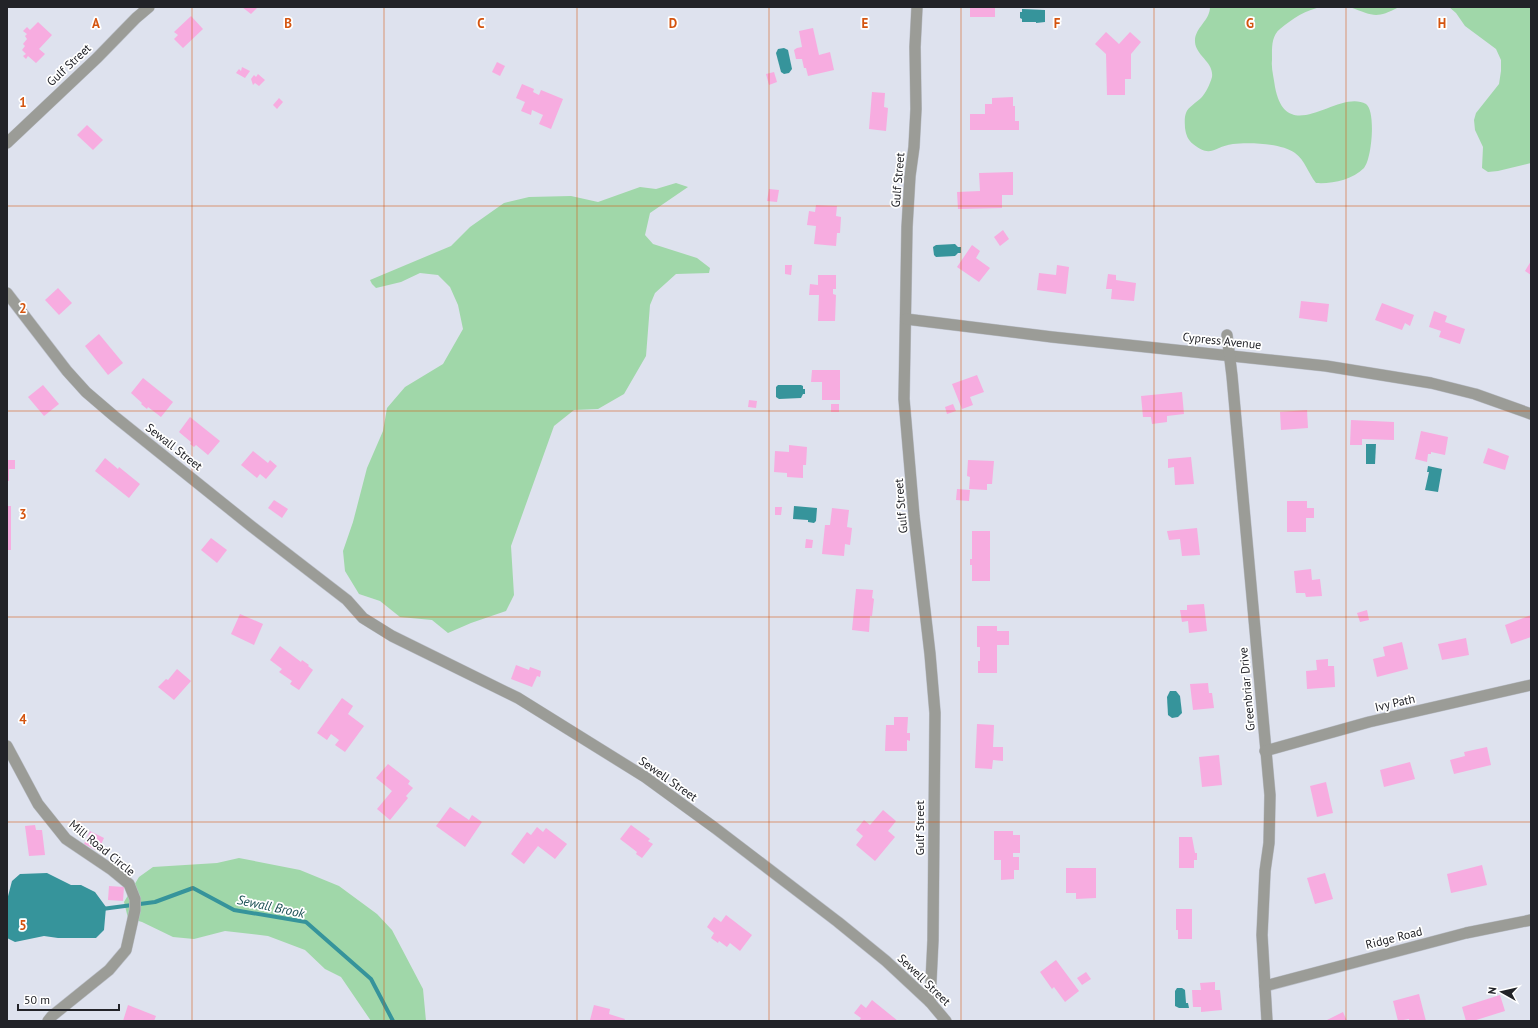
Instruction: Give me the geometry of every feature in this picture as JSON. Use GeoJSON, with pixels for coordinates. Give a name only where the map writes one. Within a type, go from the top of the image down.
{"type":"FeatureCollection","features":[{"type":"Feature","properties":{"kind":"street","name":"Gulf Street"},"geometry":{"type":"LineString","coordinates":[[7,143],[149,7]]}},
{"type":"Feature","properties":{"kind":"street","name":"Gulf Street"},"geometry":{"type":"LineString","coordinates":[[917,7],[916,109],[908,220],[904,399],[914,516],[930,654],[935,713],[933,940],[930,1002]]}},
{"type":"Feature","properties":{"kind":"street","name":"Sewall Street"},"geometry":{"type":"LineString","coordinates":[[7,293],[67,371],[86,392],[251,526],[347,600]]}},
{"type":"Feature","properties":{"kind":"street","name":"Cypress Avenue"},"geometry":{"type":"LineString","coordinates":[[906,319],[1052,337],[1320,365],[1431,383],[1475,394],[1531,414]]}},
{"type":"Feature","properties":{"kind":"street","name":"Greenbriar Drive"},"geometry":{"type":"LineString","coordinates":[[1227,335],[1270,798],[1269,844],[1265,871],[1262,935],[1267,1021]]}},
{"type":"Feature","properties":{"kind":"street","name":"Sewell Street"},"geometry":{"type":"LineString","coordinates":[[347,600],[363,618],[392,636],[518,698],[645,778],[715,828],[838,922],[886,961],[930,1002],[946,1021]]}},
{"type":"Feature","properties":{"kind":"street","name":"Ivy Path"},"geometry":{"type":"LineString","coordinates":[[1265,751],[1369,722],[1531,685]]}},
{"type":"Feature","properties":{"kind":"street","name":"Mill Road Circle"},"geometry":{"type":"LineString","coordinates":[[7,746],[38,804],[66,839],[112,870],[128,884],[135,905],[126,950],[109,970],[52,1016],[48,1021]]}},
{"type":"Feature","properties":{"kind":"street","name":"Ridge Road"},"geometry":{"type":"LineString","coordinates":[[1265,986],[1466,933],[1531,920]]}},
{"type":"Feature","properties":{"kind":"green space"},"geometry":{"type":"Polygon","coordinates":[[[1210,7],[1323,7],[1300,15],[1280,29],[1275,35],[1273,43],[1272,70],[1275,87],[1281,105],[1290,114],[1302,115],[1314,113],[1342,103],[1355,101],[1366,104],[1369,108],[1371,116],[1372,135],[1369,155],[1364,168],[1354,176],[1342,180],[1329,183],[1316,183],[1298,156],[1282,147],[1256,143],[1239,143],[1204,151],[1191,142],[1185,131],[1185,115],[1188,109],[1205,94],[1212,77],[1210,67],[1198,51],[1195,42],[1195,37],[1208,16],[1210,7]]]}},
{"type":"Feature","properties":{"kind":"green space"},"geometry":{"type":"Polygon","coordinates":[[[1349,7],[1399,7],[1384,14],[1374,15],[1349,7]]]}},
{"type":"Feature","properties":{"kind":"green space"},"geometry":{"type":"Polygon","coordinates":[[[1449,7],[1531,7],[1531,163],[1498,171],[1488,172],[1482,168],[1483,147],[1475,130],[1474,120],[1476,113],[1499,84],[1501,60],[1496,49],[1465,26],[1456,13],[1449,7]]]}},
{"type":"Feature","properties":{"kind":"green space"},"geometry":{"type":"Polygon","coordinates":[[[676,183],[688,187],[650,213],[645,235],[653,244],[697,258],[710,268],[709,273],[676,274],[655,293],[650,305],[646,356],[624,394],[598,409],[574,410],[554,426],[511,546],[514,595],[506,611],[448,633],[432,620],[400,617],[380,601],[359,594],[345,571],[343,551],[353,522],[367,468],[383,431],[387,408],[405,387],[443,364],[463,329],[458,305],[450,287],[438,275],[420,273],[401,282],[376,288],[370,280],[451,246],[470,227],[504,203],[529,197],[571,196],[598,202],[640,187],[656,189],[676,183]]]}},
{"type":"Feature","properties":{"kind":"green space"},"geometry":{"type":"Polygon","coordinates":[[[239,858],[300,870],[339,886],[377,914],[392,930],[423,989],[426,1021],[371,1021],[341,977],[325,969],[305,950],[268,936],[225,931],[194,939],[173,937],[142,922],[128,918],[124,902],[139,877],[153,867],[217,863],[239,858]]]}},
{"type":"Feature","properties":{"kind":"water"},"geometry":{"type":"Polygon","coordinates":[[[1022,9],[1045,10],[1045,22],[1022,22],[1020,12],[1022,12],[1022,9]]]}},
{"type":"Feature","properties":{"kind":"water"},"geometry":{"type":"Polygon","coordinates":[[[784,48],[788,50],[792,69],[789,73],[784,74],[781,72],[776,53],[778,49],[784,48]]]}},
{"type":"Feature","properties":{"kind":"water"},"geometry":{"type":"Polygon","coordinates":[[[955,244],[958,247],[961,247],[961,253],[958,253],[955,256],[936,257],[934,255],[933,247],[936,245],[955,244]]]}},
{"type":"Feature","properties":{"kind":"water"},"geometry":{"type":"Polygon","coordinates":[[[778,385],[801,385],[803,386],[803,389],[805,389],[805,394],[803,394],[801,398],[779,399],[776,397],[776,387],[778,385]]]}},
{"type":"Feature","properties":{"kind":"water"},"geometry":{"type":"Polygon","coordinates":[[[1366,444],[1376,444],[1375,464],[1366,464],[1366,444]]]}},
{"type":"Feature","properties":{"kind":"water"},"geometry":{"type":"Polygon","coordinates":[[[1428,466],[1442,469],[1438,492],[1425,490],[1429,472],[1427,472],[1428,466]]]}},
{"type":"Feature","properties":{"kind":"water"},"geometry":{"type":"Polygon","coordinates":[[[794,506],[817,508],[816,521],[814,523],[808,522],[808,520],[793,519],[794,506]]]}},
{"type":"Feature","properties":{"kind":"water"},"geometry":{"type":"Polygon","coordinates":[[[1170,691],[1176,691],[1180,696],[1182,713],[1178,717],[1172,718],[1168,715],[1167,697],[1170,691]]]}},
{"type":"Feature","properties":{"kind":"water"},"geometry":{"type":"Polygon","coordinates":[[[47,873],[71,885],[81,885],[95,892],[106,907],[104,930],[96,938],[58,938],[44,936],[15,942],[7,938],[7,900],[12,881],[20,874],[47,873]]]}},
{"type":"Feature","properties":{"kind":"water"},"geometry":{"type":"Polygon","coordinates":[[[1177,988],[1182,988],[1185,990],[1186,1003],[1188,1003],[1189,1008],[1179,1008],[1175,1006],[1175,991],[1177,988]]]}},
{"type":"Feature","properties":{"kind":"building"},"geometry":{"type":"Polygon","coordinates":[[[242,7],[258,7],[251,14],[242,7]]]}},
{"type":"Feature","properties":{"kind":"building"},"geometry":{"type":"Polygon","coordinates":[[[970,7],[995,7],[995,17],[970,17],[970,7]]]}},
{"type":"Feature","properties":{"kind":"building"},"geometry":{"type":"Polygon","coordinates":[[[191,16],[203,29],[183,48],[174,39],[178,35],[174,32],[191,16]]]}},
{"type":"Feature","properties":{"kind":"building"},"geometry":{"type":"Polygon","coordinates":[[[38,22],[52,35],[39,49],[45,54],[36,63],[28,56],[26,59],[23,56],[26,54],[22,50],[25,46],[23,44],[27,39],[25,36],[27,34],[23,31],[27,27],[30,30],[38,22]]]}},
{"type":"Feature","properties":{"kind":"building"},"geometry":{"type":"Polygon","coordinates":[[[813,28],[819,55],[830,52],[834,70],[808,76],[802,59],[796,59],[794,50],[802,47],[799,31],[813,28]]]}},
{"type":"Feature","properties":{"kind":"building"},"geometry":{"type":"Polygon","coordinates":[[[1106,32],[1119,44],[1130,32],[1141,42],[1131,54],[1131,79],[1125,79],[1125,95],[1107,95],[1106,54],[1095,44],[1106,32]]]}},
{"type":"Feature","properties":{"kind":"building"},"geometry":{"type":"Polygon","coordinates":[[[497,62],[505,66],[500,76],[492,72],[497,62]]]}},
{"type":"Feature","properties":{"kind":"building"},"geometry":{"type":"Polygon","coordinates":[[[242,67],[250,71],[245,78],[236,73],[239,69],[241,71],[242,67]]]}},
{"type":"Feature","properties":{"kind":"building"},"geometry":{"type":"Polygon","coordinates":[[[774,72],[777,82],[769,85],[766,74],[774,72]]]}},
{"type":"Feature","properties":{"kind":"building"},"geometry":{"type":"Polygon","coordinates":[[[258,74],[265,80],[259,86],[255,83],[253,85],[251,79],[254,75],[256,77],[258,74]]]}},
{"type":"Feature","properties":{"kind":"building"},"geometry":{"type":"Polygon","coordinates":[[[522,84],[534,89],[533,92],[539,95],[541,90],[563,99],[551,129],[539,124],[543,115],[532,110],[531,115],[521,111],[525,102],[516,98],[522,84]]]}},
{"type":"Feature","properties":{"kind":"building"},"geometry":{"type":"Polygon","coordinates":[[[872,92],[885,93],[884,107],[888,108],[886,131],[869,129],[872,92]]]}},
{"type":"Feature","properties":{"kind":"building"},"geometry":{"type":"Polygon","coordinates":[[[1013,97],[1013,106],[1015,106],[1015,121],[1019,121],[1019,130],[970,130],[970,114],[985,114],[985,104],[992,104],[992,98],[1013,97]]]}},
{"type":"Feature","properties":{"kind":"building"},"geometry":{"type":"Polygon","coordinates":[[[279,98],[283,102],[277,109],[273,105],[279,98]]]}},
{"type":"Feature","properties":{"kind":"building"},"geometry":{"type":"Polygon","coordinates":[[[87,125],[103,140],[93,150],[77,135],[87,125]]]}},
{"type":"Feature","properties":{"kind":"building"},"geometry":{"type":"Polygon","coordinates":[[[1013,172],[1013,195],[1002,195],[1002,208],[958,209],[957,192],[980,191],[979,173],[1013,172]]]}},
{"type":"Feature","properties":{"kind":"building"},"geometry":{"type":"Polygon","coordinates":[[[769,189],[779,190],[777,202],[767,201],[769,189]]]}},
{"type":"Feature","properties":{"kind":"building"},"geometry":{"type":"Polygon","coordinates":[[[816,205],[837,206],[836,216],[841,217],[840,233],[837,233],[836,246],[814,244],[816,226],[807,225],[809,211],[815,212],[816,205]]]}},
{"type":"Feature","properties":{"kind":"building"},"geometry":{"type":"Polygon","coordinates":[[[1003,230],[1009,239],[1000,246],[994,237],[1003,230]]]}},
{"type":"Feature","properties":{"kind":"building"},"geometry":{"type":"Polygon","coordinates":[[[972,245],[980,251],[976,258],[990,268],[979,282],[957,267],[972,245]]]}},
{"type":"Feature","properties":{"kind":"building"},"geometry":{"type":"Polygon","coordinates":[[[1531,261],[1531,275],[1525,271],[1531,261]]]}},
{"type":"Feature","properties":{"kind":"building"},"geometry":{"type":"Polygon","coordinates":[[[785,265],[792,265],[791,275],[785,274],[785,265]]]}},
{"type":"Feature","properties":{"kind":"building"},"geometry":{"type":"Polygon","coordinates":[[[1057,265],[1069,267],[1066,294],[1037,290],[1039,273],[1056,275],[1057,265]]]}},
{"type":"Feature","properties":{"kind":"building"},"geometry":{"type":"Polygon","coordinates":[[[1108,274],[1116,275],[1116,280],[1136,283],[1134,301],[1111,299],[1112,289],[1106,289],[1108,274]]]}},
{"type":"Feature","properties":{"kind":"building"},"geometry":{"type":"Polygon","coordinates":[[[818,275],[836,275],[836,289],[833,289],[833,294],[836,295],[835,321],[818,321],[819,295],[809,295],[810,284],[818,285],[818,275]]]}},
{"type":"Feature","properties":{"kind":"building"},"geometry":{"type":"Polygon","coordinates":[[[58,288],[72,303],[59,315],[45,300],[58,288]]]}},
{"type":"Feature","properties":{"kind":"building"},"geometry":{"type":"Polygon","coordinates":[[[1301,301],[1329,304],[1327,322],[1299,318],[1301,301]]]}},
{"type":"Feature","properties":{"kind":"building"},"geometry":{"type":"Polygon","coordinates":[[[1382,303],[1414,315],[1410,326],[1405,323],[1402,330],[1375,320],[1382,303]]]}},
{"type":"Feature","properties":{"kind":"building"},"geometry":{"type":"Polygon","coordinates":[[[1434,311],[1447,316],[1445,322],[1465,329],[1460,344],[1439,337],[1441,331],[1429,327],[1434,311]]]}},
{"type":"Feature","properties":{"kind":"building"},"geometry":{"type":"Polygon","coordinates":[[[99,334],[123,363],[108,375],[85,346],[99,334]]]}},
{"type":"Feature","properties":{"kind":"building"},"geometry":{"type":"Polygon","coordinates":[[[812,370],[840,370],[840,400],[822,400],[822,382],[811,382],[812,370]]]}},
{"type":"Feature","properties":{"kind":"building"},"geometry":{"type":"Polygon","coordinates":[[[977,375],[984,392],[970,397],[973,405],[962,409],[952,384],[977,375]]]}},
{"type":"Feature","properties":{"kind":"building"},"geometry":{"type":"Polygon","coordinates":[[[143,378],[173,402],[161,417],[148,407],[147,409],[131,393],[143,378]]]}},
{"type":"Feature","properties":{"kind":"building"},"geometry":{"type":"Polygon","coordinates":[[[43,385],[59,404],[44,416],[28,397],[43,385]]]}},
{"type":"Feature","properties":{"kind":"building"},"geometry":{"type":"Polygon","coordinates":[[[1182,392],[1184,414],[1167,416],[1167,422],[1152,424],[1151,417],[1143,417],[1141,396],[1182,392]]]}},
{"type":"Feature","properties":{"kind":"building"},"geometry":{"type":"Polygon","coordinates":[[[749,400],[757,401],[756,408],[748,407],[749,400]]]}},
{"type":"Feature","properties":{"kind":"building"},"geometry":{"type":"Polygon","coordinates":[[[831,404],[839,404],[839,412],[831,412],[831,404]]]}},
{"type":"Feature","properties":{"kind":"building"},"geometry":{"type":"Polygon","coordinates":[[[953,404],[956,411],[947,414],[945,407],[953,404]]]}},
{"type":"Feature","properties":{"kind":"building"},"geometry":{"type":"Polygon","coordinates":[[[1307,410],[1308,428],[1281,430],[1280,412],[1307,410]]]}},
{"type":"Feature","properties":{"kind":"building"},"geometry":{"type":"Polygon","coordinates":[[[190,417],[220,441],[208,455],[196,445],[194,447],[190,444],[191,442],[179,432],[190,417]]]}},
{"type":"Feature","properties":{"kind":"building"},"geometry":{"type":"Polygon","coordinates":[[[1351,420],[1394,422],[1394,440],[1362,439],[1362,445],[1350,445],[1351,420]]]}},
{"type":"Feature","properties":{"kind":"building"},"geometry":{"type":"Polygon","coordinates":[[[1421,431],[1448,437],[1445,455],[1431,452],[1431,454],[1428,454],[1427,462],[1415,459],[1421,431]]]}},
{"type":"Feature","properties":{"kind":"building"},"geometry":{"type":"Polygon","coordinates":[[[789,445],[807,447],[806,465],[803,465],[803,478],[787,477],[787,473],[774,472],[775,451],[789,452],[789,445]]]}},
{"type":"Feature","properties":{"kind":"building"},"geometry":{"type":"Polygon","coordinates":[[[1488,448],[1509,456],[1505,470],[1483,463],[1488,448]]]}},
{"type":"Feature","properties":{"kind":"building"},"geometry":{"type":"Polygon","coordinates":[[[253,451],[268,463],[270,460],[277,466],[266,479],[260,474],[257,478],[241,465],[253,451]]]}},
{"type":"Feature","properties":{"kind":"building"},"geometry":{"type":"Polygon","coordinates":[[[1191,457],[1194,484],[1175,485],[1174,467],[1168,468],[1168,459],[1191,457]]]}},
{"type":"Feature","properties":{"kind":"building"},"geometry":{"type":"Polygon","coordinates":[[[105,458],[140,484],[129,498],[95,471],[105,458]]]}},
{"type":"Feature","properties":{"kind":"building"},"geometry":{"type":"Polygon","coordinates":[[[7,460],[15,460],[15,469],[9,469],[9,481],[7,481],[7,460]]]}},
{"type":"Feature","properties":{"kind":"building"},"geometry":{"type":"Polygon","coordinates":[[[968,460],[994,461],[992,484],[987,484],[987,490],[969,489],[970,477],[967,476],[968,460]]]}},
{"type":"Feature","properties":{"kind":"building"},"geometry":{"type":"Polygon","coordinates":[[[957,489],[970,490],[969,501],[956,500],[957,489]]]}},
{"type":"Feature","properties":{"kind":"building"},"geometry":{"type":"Polygon","coordinates":[[[274,500],[288,509],[282,518],[268,508],[274,500]]]}},
{"type":"Feature","properties":{"kind":"building"},"geometry":{"type":"Polygon","coordinates":[[[1287,501],[1307,501],[1307,508],[1314,508],[1314,518],[1306,518],[1306,532],[1287,532],[1287,501]]]}},
{"type":"Feature","properties":{"kind":"building"},"geometry":{"type":"Polygon","coordinates":[[[7,506],[11,506],[11,550],[7,550],[7,506]]]}},
{"type":"Feature","properties":{"kind":"building"},"geometry":{"type":"Polygon","coordinates":[[[775,507],[782,507],[781,515],[775,515],[775,507]]]}},
{"type":"Feature","properties":{"kind":"building"},"geometry":{"type":"Polygon","coordinates":[[[832,508],[849,510],[847,527],[852,528],[850,545],[845,544],[844,556],[822,554],[825,525],[830,525],[832,508]]]}},
{"type":"Feature","properties":{"kind":"building"},"geometry":{"type":"Polygon","coordinates":[[[1197,528],[1200,555],[1182,556],[1180,539],[1169,540],[1167,531],[1197,528]]]}},
{"type":"Feature","properties":{"kind":"building"},"geometry":{"type":"Polygon","coordinates":[[[972,531],[990,531],[990,581],[972,581],[972,565],[970,565],[970,559],[972,559],[972,531]]]}},
{"type":"Feature","properties":{"kind":"building"},"geometry":{"type":"Polygon","coordinates":[[[211,538],[227,550],[217,563],[201,550],[211,538]]]}},
{"type":"Feature","properties":{"kind":"building"},"geometry":{"type":"Polygon","coordinates":[[[806,539],[813,540],[812,548],[805,548],[806,539]]]}},
{"type":"Feature","properties":{"kind":"building"},"geometry":{"type":"Polygon","coordinates":[[[1311,569],[1312,580],[1320,579],[1322,596],[1306,597],[1305,593],[1296,593],[1294,571],[1311,569]]]}},
{"type":"Feature","properties":{"kind":"building"},"geometry":{"type":"Polygon","coordinates":[[[856,589],[873,590],[872,598],[874,599],[872,616],[870,616],[869,632],[852,630],[856,589]]]}},
{"type":"Feature","properties":{"kind":"building"},"geometry":{"type":"Polygon","coordinates":[[[1204,604],[1207,631],[1189,633],[1188,621],[1182,622],[1180,610],[1187,610],[1187,605],[1204,604]]]}},
{"type":"Feature","properties":{"kind":"building"},"geometry":{"type":"Polygon","coordinates":[[[1367,610],[1369,620],[1360,622],[1357,613],[1367,610]]]}},
{"type":"Feature","properties":{"kind":"building"},"geometry":{"type":"Polygon","coordinates":[[[240,614],[263,624],[254,645],[231,634],[240,614]]]}},
{"type":"Feature","properties":{"kind":"building"},"geometry":{"type":"Polygon","coordinates":[[[1531,615],[1531,637],[1511,644],[1505,625],[1531,615]]]}},
{"type":"Feature","properties":{"kind":"building"},"geometry":{"type":"Polygon","coordinates":[[[977,626],[997,626],[997,631],[1009,631],[1009,645],[997,645],[997,673],[978,673],[980,647],[977,647],[977,626]]]}},
{"type":"Feature","properties":{"kind":"building"},"geometry":{"type":"Polygon","coordinates":[[[1466,638],[1469,655],[1442,660],[1438,644],[1466,638]]]}},
{"type":"Feature","properties":{"kind":"building"},"geometry":{"type":"Polygon","coordinates":[[[1402,642],[1408,669],[1377,677],[1373,659],[1385,656],[1383,647],[1402,642]]]}},
{"type":"Feature","properties":{"kind":"building"},"geometry":{"type":"Polygon","coordinates":[[[280,646],[301,662],[302,660],[309,665],[308,666],[313,670],[299,690],[290,684],[292,681],[279,672],[282,669],[270,660],[280,646]]]}},
{"type":"Feature","properties":{"kind":"building"},"geometry":{"type":"Polygon","coordinates":[[[1328,659],[1328,666],[1334,666],[1335,687],[1307,689],[1306,671],[1317,670],[1316,660],[1328,659]]]}},
{"type":"Feature","properties":{"kind":"building"},"geometry":{"type":"Polygon","coordinates":[[[516,665],[529,670],[530,667],[541,671],[540,677],[537,676],[532,687],[511,679],[516,665]]]}},
{"type":"Feature","properties":{"kind":"building"},"geometry":{"type":"Polygon","coordinates":[[[177,669],[191,681],[174,700],[158,687],[166,679],[168,680],[177,669]]]}},
{"type":"Feature","properties":{"kind":"building"},"geometry":{"type":"Polygon","coordinates":[[[1208,683],[1209,693],[1212,693],[1214,708],[1193,710],[1190,684],[1208,683]]]}},
{"type":"Feature","properties":{"kind":"building"},"geometry":{"type":"Polygon","coordinates":[[[342,698],[353,706],[348,714],[364,726],[345,752],[335,745],[339,740],[331,734],[327,740],[317,733],[342,698]]]}},
{"type":"Feature","properties":{"kind":"building"},"geometry":{"type":"Polygon","coordinates":[[[894,717],[908,717],[907,733],[910,733],[910,741],[907,740],[907,751],[885,751],[886,725],[894,725],[894,717]]]}},
{"type":"Feature","properties":{"kind":"building"},"geometry":{"type":"Polygon","coordinates":[[[977,724],[994,725],[993,747],[1003,747],[1003,761],[993,760],[992,769],[975,768],[977,724]]]}},
{"type":"Feature","properties":{"kind":"building"},"geometry":{"type":"Polygon","coordinates":[[[1487,747],[1491,765],[1454,774],[1450,760],[1465,756],[1464,752],[1487,747]]]}},
{"type":"Feature","properties":{"kind":"building"},"geometry":{"type":"Polygon","coordinates":[[[1219,755],[1222,785],[1202,787],[1199,757],[1219,755]]]}},
{"type":"Feature","properties":{"kind":"building"},"geometry":{"type":"Polygon","coordinates":[[[1410,762],[1415,779],[1384,787],[1380,770],[1410,762]]]}},
{"type":"Feature","properties":{"kind":"building"},"geometry":{"type":"Polygon","coordinates":[[[388,764],[410,781],[408,784],[413,788],[406,796],[408,798],[390,820],[377,809],[392,791],[376,778],[388,764]]]}},
{"type":"Feature","properties":{"kind":"building"},"geometry":{"type":"Polygon","coordinates":[[[1326,782],[1333,813],[1317,817],[1310,786],[1326,782]]]}},
{"type":"Feature","properties":{"kind":"building"},"geometry":{"type":"Polygon","coordinates":[[[450,807],[469,820],[472,815],[482,822],[465,847],[436,826],[450,807]]]}},
{"type":"Feature","properties":{"kind":"building"},"geometry":{"type":"Polygon","coordinates":[[[883,810],[896,821],[888,831],[895,837],[875,861],[856,845],[863,836],[856,830],[864,820],[870,825],[883,810]]]}},
{"type":"Feature","properties":{"kind":"building"},"geometry":{"type":"Polygon","coordinates":[[[35,825],[36,830],[42,830],[45,855],[29,856],[25,826],[35,825]]]}},
{"type":"Feature","properties":{"kind":"building"},"geometry":{"type":"Polygon","coordinates":[[[631,825],[650,839],[648,841],[653,844],[642,858],[636,854],[637,852],[620,839],[631,825]]]}},
{"type":"Feature","properties":{"kind":"building"},"geometry":{"type":"Polygon","coordinates":[[[537,827],[543,832],[546,828],[567,844],[555,859],[538,846],[524,864],[511,854],[527,832],[531,835],[537,827]]]}},
{"type":"Feature","properties":{"kind":"building"},"geometry":{"type":"Polygon","coordinates":[[[90,831],[104,838],[98,851],[84,844],[90,831]]]}},
{"type":"Feature","properties":{"kind":"building"},"geometry":{"type":"Polygon","coordinates":[[[994,831],[1013,831],[1013,835],[1020,835],[1020,853],[1013,853],[1013,857],[1019,857],[1019,870],[1014,870],[1014,879],[1001,880],[1001,860],[994,860],[994,831]]]}},
{"type":"Feature","properties":{"kind":"building"},"geometry":{"type":"Polygon","coordinates":[[[1179,837],[1192,837],[1195,853],[1197,853],[1197,860],[1194,860],[1194,868],[1179,868],[1179,837]]]}},
{"type":"Feature","properties":{"kind":"building"},"geometry":{"type":"Polygon","coordinates":[[[1482,865],[1487,885],[1451,893],[1447,874],[1482,865]]]}},
{"type":"Feature","properties":{"kind":"building"},"geometry":{"type":"Polygon","coordinates":[[[1066,868],[1096,868],[1096,898],[1076,899],[1076,893],[1066,893],[1066,868]]]}},
{"type":"Feature","properties":{"kind":"building"},"geometry":{"type":"Polygon","coordinates":[[[1325,873],[1333,899],[1315,904],[1307,878],[1325,873]]]}},
{"type":"Feature","properties":{"kind":"building"},"geometry":{"type":"Polygon","coordinates":[[[109,886],[124,887],[123,901],[108,900],[109,886]]]}},
{"type":"Feature","properties":{"kind":"building"},"geometry":{"type":"Polygon","coordinates":[[[1176,909],[1192,909],[1192,939],[1178,939],[1178,930],[1176,930],[1176,909]]]}},
{"type":"Feature","properties":{"kind":"building"},"geometry":{"type":"Polygon","coordinates":[[[726,915],[752,935],[740,951],[730,943],[727,947],[719,941],[718,943],[711,938],[714,933],[707,927],[714,917],[721,922],[726,915]]]}},
{"type":"Feature","properties":{"kind":"building"},"geometry":{"type":"Polygon","coordinates":[[[1056,960],[1079,991],[1065,1002],[1054,987],[1052,989],[1040,972],[1056,960]]]}},
{"type":"Feature","properties":{"kind":"building"},"geometry":{"type":"Polygon","coordinates":[[[1086,972],[1091,979],[1082,985],[1077,978],[1086,972]]]}},
{"type":"Feature","properties":{"kind":"building"},"geometry":{"type":"Polygon","coordinates":[[[1215,982],[1215,990],[1220,990],[1222,1010],[1201,1012],[1201,1007],[1193,1007],[1192,990],[1201,990],[1200,983],[1215,982]]]}},
{"type":"Feature","properties":{"kind":"building"},"geometry":{"type":"Polygon","coordinates":[[[1419,994],[1426,1021],[1409,1021],[1409,1019],[1398,1021],[1393,1001],[1419,994]]]}},
{"type":"Feature","properties":{"kind":"building"},"geometry":{"type":"Polygon","coordinates":[[[1500,995],[1505,1011],[1473,1021],[1466,1021],[1462,1007],[1500,995]]]}},
{"type":"Feature","properties":{"kind":"building"},"geometry":{"type":"Polygon","coordinates":[[[872,1000],[898,1021],[859,1021],[861,1018],[854,1013],[861,1004],[866,1008],[872,1000]]]}},
{"type":"Feature","properties":{"kind":"building"},"geometry":{"type":"Polygon","coordinates":[[[128,1005],[156,1016],[154,1021],[123,1021],[128,1005]]]}},
{"type":"Feature","properties":{"kind":"building"},"geometry":{"type":"Polygon","coordinates":[[[594,1005],[610,1009],[609,1014],[625,1019],[624,1021],[590,1020],[594,1005]]]}},
{"type":"Feature","properties":{"kind":"building"},"geometry":{"type":"Polygon","coordinates":[[[1343,1012],[1347,1021],[1325,1021],[1343,1012]]]}},
{"type":"Feature","properties":{"kind":"waterway","name":"Sewall Brook"},"geometry":{"type":"LineString","coordinates":[[102,909],[155,902],[193,888],[234,910],[306,922],[371,979],[393,1021]]}}]}
